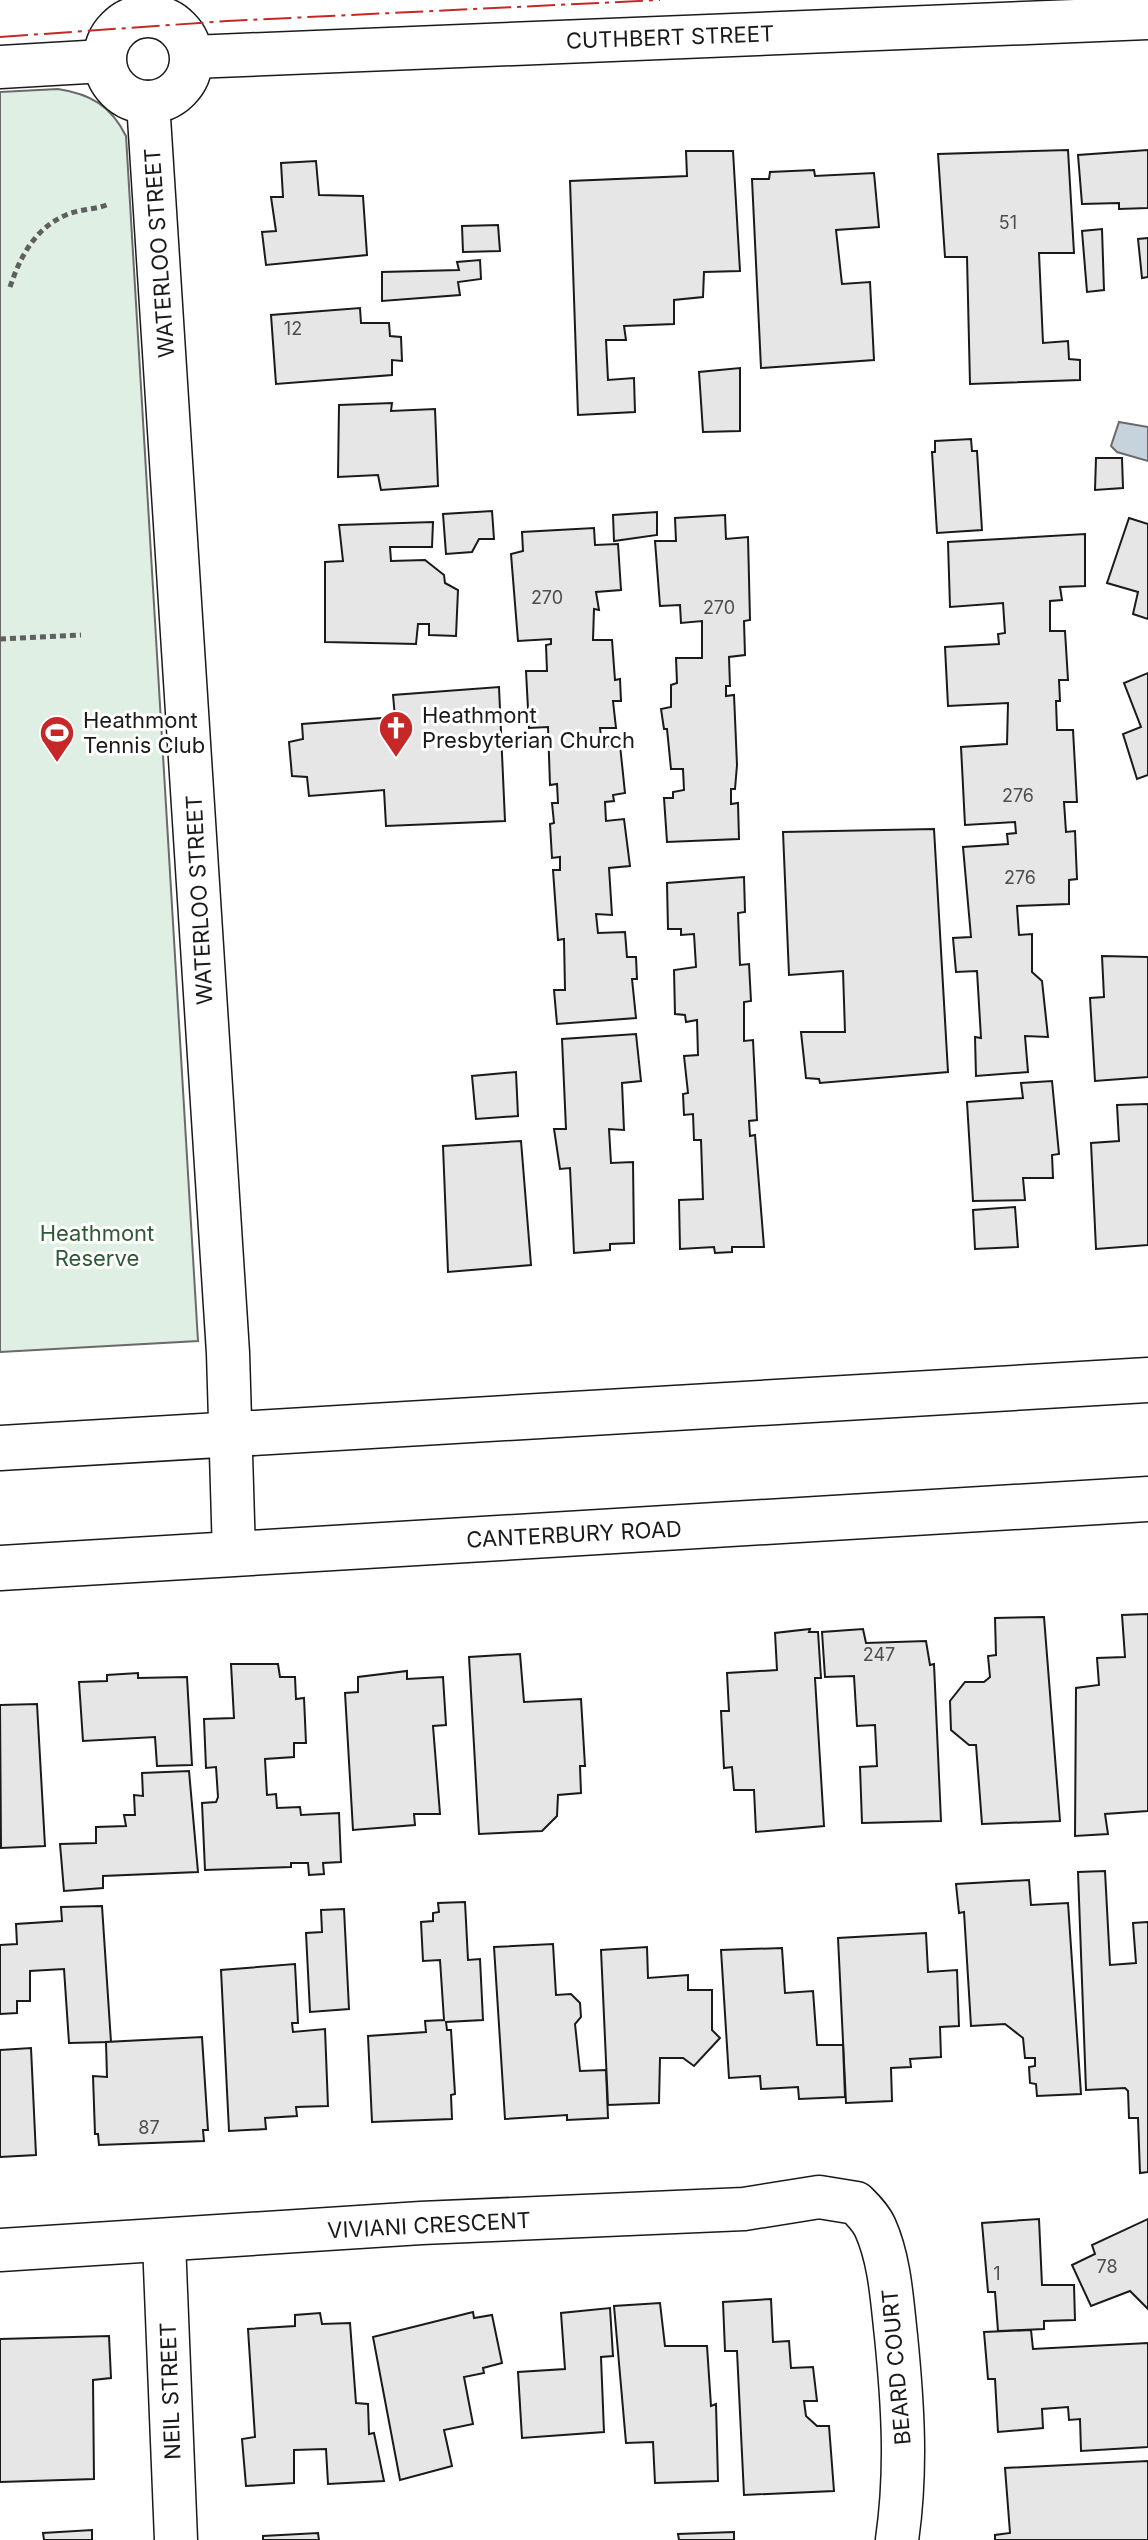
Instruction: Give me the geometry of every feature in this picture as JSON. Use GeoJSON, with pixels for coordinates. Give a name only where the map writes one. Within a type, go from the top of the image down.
{"type":"FeatureCollection","features":[{"type":"Feature","properties":{"kind":"main road"},"geometry":{"type":"LineString","coordinates":[[0,1448],[1148,1380]]}},
{"type":"Feature","properties":{"kind":"main road","name":"CANTERBURY ROAD"},"geometry":{"type":"LineString","coordinates":[[0,1568],[1148,1499]]}},
{"type":"Feature","properties":{"kind":"street"},"geometry":{"type":"LineString","coordinates":[[145,8],[178,27],[192,57],[189,74],[180,89],[166,99],[148,102],[133,100],[118,91],[104,61],[107,44],[116,31],[145,8]]}},
{"type":"Feature","properties":{"kind":"street","name":"CUTHBERT STREET"},"geometry":{"type":"LineString","coordinates":[[192,57],[1148,18]]}},
{"type":"Feature","properties":{"kind":"street"},"geometry":{"type":"LineString","coordinates":[[0,67],[104,61]]}},
{"type":"Feature","properties":{"kind":"street","name":"WATERLOO STREET"},"geometry":{"type":"LineString","coordinates":[[148,102],[228,1366],[234,1554]]}},
{"type":"Feature","properties":{"kind":"street","name":"VIVIANI CRESCENT"},"geometry":{"type":"LineString","coordinates":[[0,2250],[164,2242],[421,2223],[744,2209],[819,2197],[856,2203]]}},
{"type":"Feature","properties":{"kind":"street","name":"BEARD COURT"},"geometry":{"type":"LineString","coordinates":[[856,2203],[874,2224],[883,2249],[893,2312],[905,2429],[904,2493],[897,2540]]}},
{"type":"Feature","properties":{"kind":"street","name":"NEIL STREET"},"geometry":{"type":"LineString","coordinates":[[164,2242],[176,2540]]}},
{"type":"Feature","properties":{"kind":"path"},"geometry":{"type":"LineString","coordinates":[[10,287],[19,259],[47,226],[68,213],[111,203],[115,196]]}},
{"type":"Feature","properties":{"kind":"path"},"geometry":{"type":"LineString","coordinates":[[0,639],[81,635]]}},
{"type":"Feature","properties":{"kind":"green space","name":"Heathmont Reserve"},"geometry":{"type":"Polygon","coordinates":[[[58,89],[99,103],[114,117],[126,136],[198,1341],[0,1352],[0,92],[58,89]]]}},
{"type":"Feature","properties":{"kind":"shaded area"},"geometry":{"type":"Polygon","coordinates":[[[1119,422],[1148,427],[1148,461],[1117,452],[1111,446],[1119,422]]]}},
{"type":"Feature","properties":{"kind":"building"},"geometry":{"type":"Polygon","coordinates":[[[1068,150],[1074,253],[1039,253],[1043,343],[1068,341],[1069,359],[1080,360],[1080,380],[970,384],[967,257],[945,257],[938,154],[1068,150]]]}},
{"type":"Feature","properties":{"kind":"building"},"geometry":{"type":"Polygon","coordinates":[[[1148,150],[1148,208],[1119,209],[1119,203],[1082,204],[1078,155],[1148,150]]]}},
{"type":"Feature","properties":{"kind":"building"},"geometry":{"type":"Polygon","coordinates":[[[686,151],[733,151],[740,271],[704,272],[703,297],[674,300],[674,324],[624,326],[626,340],[606,340],[608,380],[634,378],[635,412],[578,415],[570,181],[687,176],[686,151]]]}},
{"type":"Feature","properties":{"kind":"building"},"geometry":{"type":"Polygon","coordinates":[[[316,161],[319,195],[363,196],[367,255],[266,265],[262,232],[276,231],[271,197],[283,197],[281,163],[316,161]]]}},
{"type":"Feature","properties":{"kind":"building"},"geometry":{"type":"Polygon","coordinates":[[[814,170],[815,176],[874,173],[879,227],[836,230],[842,284],[870,282],[874,360],[761,368],[752,179],[769,179],[770,172],[814,170]]]}},
{"type":"Feature","properties":{"kind":"building"},"geometry":{"type":"Polygon","coordinates":[[[498,225],[500,251],[463,252],[462,226],[498,225]]]}},
{"type":"Feature","properties":{"kind":"building"},"geometry":{"type":"Polygon","coordinates":[[[1102,229],[1104,290],[1087,292],[1082,231],[1102,229]]]}},
{"type":"Feature","properties":{"kind":"building"},"geometry":{"type":"Polygon","coordinates":[[[1148,238],[1148,277],[1142,278],[1138,239],[1148,238]]]}},
{"type":"Feature","properties":{"kind":"building"},"geometry":{"type":"Polygon","coordinates":[[[480,260],[481,279],[458,282],[460,295],[382,301],[382,272],[459,270],[457,262],[480,260]]]}},
{"type":"Feature","properties":{"kind":"building"},"geometry":{"type":"Polygon","coordinates":[[[360,308],[361,323],[389,323],[390,336],[401,337],[402,361],[392,360],[392,375],[276,384],[271,315],[360,308]]]}},
{"type":"Feature","properties":{"kind":"building"},"geometry":{"type":"Polygon","coordinates":[[[740,368],[740,431],[703,432],[699,372],[740,368]]]}},
{"type":"Feature","properties":{"kind":"building"},"geometry":{"type":"Polygon","coordinates":[[[392,403],[391,411],[435,409],[438,486],[381,490],[378,475],[338,477],[339,405],[392,403]]]}},
{"type":"Feature","properties":{"kind":"building"},"geometry":{"type":"Polygon","coordinates":[[[971,439],[972,451],[977,451],[982,530],[937,533],[932,452],[935,452],[935,441],[971,439]]]}},
{"type":"Feature","properties":{"kind":"building"},"geometry":{"type":"Polygon","coordinates":[[[1096,458],[1122,458],[1123,488],[1095,490],[1096,458]]]}},
{"type":"Feature","properties":{"kind":"building"},"geometry":{"type":"Polygon","coordinates":[[[492,511],[494,539],[479,539],[472,552],[446,554],[443,514],[492,511]]]}},
{"type":"Feature","properties":{"kind":"building"},"geometry":{"type":"Polygon","coordinates":[[[657,512],[657,535],[614,541],[613,515],[657,512]]]}},
{"type":"Feature","properties":{"kind":"building"},"geometry":{"type":"Polygon","coordinates":[[[725,515],[726,539],[748,537],[750,620],[744,621],[745,655],[729,657],[730,686],[726,686],[726,696],[734,695],[737,765],[731,804],[738,803],[739,839],[667,842],[664,798],[673,798],[673,792],[684,790],[683,769],[671,769],[667,729],[664,729],[661,709],[671,707],[671,685],[677,683],[676,658],[702,658],[702,621],[681,623],[680,605],[660,606],[655,541],[676,541],[675,518],[725,515]]]}},
{"type":"Feature","properties":{"kind":"building"},"geometry":{"type":"Polygon","coordinates":[[[1129,518],[1148,524],[1148,619],[1133,614],[1138,592],[1107,583],[1129,518]]]}},
{"type":"Feature","properties":{"kind":"building"},"geometry":{"type":"Polygon","coordinates":[[[433,522],[432,547],[390,547],[391,561],[425,560],[444,575],[445,583],[458,590],[456,636],[429,635],[429,624],[418,624],[416,644],[325,642],[325,562],[343,561],[339,525],[433,522]]]}},
{"type":"Feature","properties":{"kind":"building"},"geometry":{"type":"Polygon","coordinates":[[[594,528],[595,545],[618,544],[621,590],[596,592],[599,610],[594,609],[593,640],[612,640],[615,680],[620,679],[621,701],[613,701],[616,728],[600,728],[602,746],[620,745],[625,793],[613,795],[614,801],[605,802],[606,821],[624,819],[630,866],[609,868],[612,915],[596,914],[598,933],[625,932],[627,957],[636,957],[637,979],[632,979],[636,1018],[557,1024],[554,990],[565,990],[564,939],[558,940],[553,870],[560,870],[560,857],[552,858],[550,824],[554,823],[552,803],[558,803],[557,784],[550,785],[548,727],[529,728],[526,671],[547,671],[546,645],[551,644],[551,639],[518,641],[511,554],[523,551],[522,532],[594,528]]]}},
{"type":"Feature","properties":{"kind":"building"},"geometry":{"type":"Polygon","coordinates":[[[1085,534],[1085,586],[1060,587],[1062,600],[1050,601],[1050,631],[1065,631],[1068,680],[1059,680],[1057,730],[1073,730],[1077,802],[1064,802],[1066,832],[1075,831],[1077,879],[1069,880],[1069,904],[1017,906],[1019,935],[1032,934],[1032,972],[1042,981],[1048,1037],[1025,1036],[1028,1072],[976,1076],[975,1037],[981,1038],[977,971],[956,972],[953,938],[971,937],[963,847],[1008,844],[1007,834],[1016,833],[1015,822],[965,825],[961,747],[1007,744],[1008,703],[948,706],[945,647],[999,644],[998,634],[1005,633],[1003,603],[950,607],[948,542],[1085,534]]]}},
{"type":"Feature","properties":{"kind":"building"},"geometry":{"type":"Polygon","coordinates":[[[1148,673],[1148,775],[1137,779],[1123,734],[1141,727],[1124,683],[1148,673]]]}},
{"type":"Feature","properties":{"kind":"building","name":"Heathmont Presbyterian Church"},"geometry":{"type":"Polygon","coordinates":[[[499,687],[505,821],[386,826],[384,790],[309,796],[307,777],[292,776],[289,742],[303,739],[302,724],[395,717],[393,695],[499,687]]]}},
{"type":"Feature","properties":{"kind":"building"},"geometry":{"type":"Polygon","coordinates":[[[934,829],[948,1072],[820,1083],[819,1079],[806,1078],[801,1032],[845,1032],[843,971],[789,975],[783,832],[934,829]]]}},
{"type":"Feature","properties":{"kind":"building"},"geometry":{"type":"Polygon","coordinates":[[[744,877],[745,912],[738,913],[740,965],[749,964],[751,1001],[744,1002],[744,1041],[753,1040],[757,1120],[749,1121],[750,1136],[755,1135],[764,1247],[732,1247],[732,1252],[715,1253],[714,1247],[680,1249],[679,1200],[703,1199],[701,1140],[694,1140],[693,1114],[684,1115],[683,1094],[688,1093],[684,1056],[698,1055],[697,1020],[686,1022],[685,1015],[675,1014],[674,970],[696,967],[694,934],[681,935],[681,929],[668,929],[667,883],[744,877]]]}},
{"type":"Feature","properties":{"kind":"building"},"geometry":{"type":"Polygon","coordinates":[[[1102,956],[1148,957],[1148,1077],[1095,1081],[1090,998],[1104,997],[1102,956]]]}},
{"type":"Feature","properties":{"kind":"building"},"geometry":{"type":"Polygon","coordinates":[[[636,1034],[641,1081],[622,1083],[624,1130],[609,1129],[611,1163],[633,1162],[634,1243],[610,1244],[610,1250],[574,1253],[570,1168],[560,1169],[554,1129],[566,1129],[562,1039],[636,1034]]]}},
{"type":"Feature","properties":{"kind":"building"},"geometry":{"type":"Polygon","coordinates":[[[516,1072],[518,1116],[476,1119],[472,1076],[516,1072]]]}},
{"type":"Feature","properties":{"kind":"building"},"geometry":{"type":"Polygon","coordinates":[[[1052,1081],[1059,1154],[1052,1155],[1053,1178],[1023,1178],[1025,1200],[973,1201],[967,1102],[1023,1098],[1021,1083],[1052,1081]]]}},
{"type":"Feature","properties":{"kind":"building"},"geometry":{"type":"Polygon","coordinates":[[[1148,1104],[1148,1245],[1096,1249],[1091,1143],[1119,1141],[1117,1105],[1148,1104]]]}},
{"type":"Feature","properties":{"kind":"building"},"geometry":{"type":"Polygon","coordinates":[[[521,1141],[531,1265],[448,1272],[443,1146],[521,1141]]]}},
{"type":"Feature","properties":{"kind":"building"},"geometry":{"type":"Polygon","coordinates":[[[1015,1207],[1018,1247],[975,1249],[973,1210],[1015,1207]]]}},
{"type":"Feature","properties":{"kind":"building"},"geometry":{"type":"Polygon","coordinates":[[[1148,1614],[1148,1811],[1105,1814],[1108,1834],[1075,1836],[1076,1688],[1099,1685],[1097,1658],[1125,1657],[1122,1615],[1148,1614]]]}},
{"type":"Feature","properties":{"kind":"building"},"geometry":{"type":"Polygon","coordinates":[[[1044,1617],[1060,1821],[982,1824],[976,1745],[969,1745],[951,1730],[950,1701],[965,1682],[984,1682],[990,1677],[988,1656],[996,1655],[995,1618],[1044,1617]]]}},
{"type":"Feature","properties":{"kind":"building"},"geometry":{"type":"Polygon","coordinates":[[[810,1629],[809,1632],[818,1632],[821,1678],[815,1678],[824,1826],[756,1832],[754,1790],[734,1790],[732,1767],[724,1768],[721,1711],[729,1711],[727,1673],[777,1670],[775,1633],[810,1629]]]}},
{"type":"Feature","properties":{"kind":"building"},"geometry":{"type":"Polygon","coordinates":[[[863,1629],[866,1643],[926,1641],[930,1665],[934,1664],[941,1821],[862,1823],[860,1767],[877,1766],[875,1725],[857,1726],[854,1676],[825,1677],[822,1632],[863,1629]]]}},
{"type":"Feature","properties":{"kind":"building"},"geometry":{"type":"Polygon","coordinates":[[[520,1654],[524,1702],[581,1699],[585,1766],[580,1766],[581,1793],[558,1795],[557,1816],[542,1831],[479,1834],[469,1657],[520,1654]]]}},
{"type":"Feature","properties":{"kind":"building"},"geometry":{"type":"Polygon","coordinates":[[[231,1664],[278,1664],[280,1677],[295,1677],[296,1699],[304,1698],[306,1743],[294,1743],[294,1757],[265,1759],[267,1795],[276,1794],[277,1808],[300,1807],[301,1815],[339,1813],[341,1862],[323,1863],[324,1874],[309,1875],[308,1863],[291,1863],[291,1867],[205,1870],[202,1803],[216,1802],[218,1797],[216,1767],[206,1768],[204,1719],[234,1718],[231,1664]]]}},
{"type":"Feature","properties":{"kind":"building"},"geometry":{"type":"Polygon","coordinates":[[[407,1671],[407,1679],[443,1677],[446,1725],[433,1726],[440,1814],[414,1814],[415,1825],[353,1830],[345,1693],[358,1692],[358,1677],[407,1671]]]}},
{"type":"Feature","properties":{"kind":"building"},"geometry":{"type":"Polygon","coordinates":[[[138,1673],[138,1678],[187,1677],[192,1765],[157,1766],[155,1737],[83,1741],[79,1682],[107,1681],[107,1675],[138,1673]]]}},
{"type":"Feature","properties":{"kind":"building"},"geometry":{"type":"Polygon","coordinates":[[[37,1704],[45,1846],[1,1848],[0,1705],[37,1704]]]}},
{"type":"Feature","properties":{"kind":"building"},"geometry":{"type":"Polygon","coordinates":[[[189,1771],[198,1872],[103,1876],[103,1888],[64,1891],[60,1844],[96,1843],[96,1827],[126,1826],[124,1815],[135,1815],[134,1795],[143,1796],[142,1773],[189,1771]]]}},
{"type":"Feature","properties":{"kind":"building"},"geometry":{"type":"Polygon","coordinates":[[[1105,1871],[1110,1965],[1136,1963],[1133,1923],[1148,1922],[1148,2172],[1140,2173],[1138,2118],[1129,2118],[1128,2091],[1125,2088],[1086,2090],[1078,1872],[1105,1871]]]}},
{"type":"Feature","properties":{"kind":"building"},"geometry":{"type":"Polygon","coordinates":[[[1029,1880],[1031,1905],[1068,1903],[1081,2094],[1037,2096],[1036,2084],[1030,2083],[1029,2067],[1035,2066],[1035,2058],[1025,2058],[1023,2038],[1005,2024],[971,2026],[964,1912],[959,1913],[956,1884],[1029,1880]]]}},
{"type":"Feature","properties":{"kind":"building"},"geometry":{"type":"Polygon","coordinates":[[[465,1902],[468,1960],[480,1959],[483,2020],[446,2022],[447,2030],[451,2030],[455,2094],[451,2095],[452,2119],[372,2122],[368,2036],[426,2032],[425,2021],[444,2020],[440,1960],[423,1961],[421,1922],[433,1921],[433,1913],[439,1912],[438,1903],[465,1902]]]}},
{"type":"Feature","properties":{"kind":"building"},"geometry":{"type":"Polygon","coordinates":[[[102,1906],[111,2042],[69,2043],[64,1969],[30,1971],[30,2001],[17,2001],[17,2013],[0,2014],[0,1945],[17,1944],[16,1924],[62,1921],[61,1907],[102,1906]]]}},
{"type":"Feature","properties":{"kind":"building"},"geometry":{"type":"Polygon","coordinates":[[[344,1909],[349,2009],[310,2012],[306,1933],[322,1932],[321,1910],[344,1909]]]}},
{"type":"Feature","properties":{"kind":"building"},"geometry":{"type":"Polygon","coordinates":[[[926,1933],[928,1972],[957,1970],[959,2026],[940,2027],[941,2057],[910,2059],[911,2067],[891,2068],[892,2101],[846,2103],[838,1938],[926,1933]]]}},
{"type":"Feature","properties":{"kind":"building"},"geometry":{"type":"Polygon","coordinates":[[[553,1944],[556,1995],[571,1994],[580,2003],[581,2017],[575,2024],[580,2071],[606,2070],[608,2118],[567,2120],[567,2115],[505,2119],[494,1947],[553,1944]]]}},
{"type":"Feature","properties":{"kind":"building"},"geometry":{"type":"Polygon","coordinates":[[[647,1947],[648,1978],[688,1975],[688,1990],[712,1990],[712,2030],[720,2038],[694,2066],[683,2058],[660,2058],[659,2103],[608,2105],[601,1950],[647,1947]]]}},
{"type":"Feature","properties":{"kind":"building"},"geometry":{"type":"Polygon","coordinates":[[[782,1948],[785,1993],[813,1991],[817,2045],[843,2045],[845,2097],[799,2099],[798,2087],[761,2089],[760,2076],[729,2078],[721,1950],[782,1948]]]}},
{"type":"Feature","properties":{"kind":"building"},"geometry":{"type":"Polygon","coordinates":[[[295,1964],[298,2023],[292,2023],[293,2032],[325,2029],[328,2106],[296,2107],[297,2116],[265,2118],[266,2129],[229,2131],[221,1970],[295,1964]]]}},
{"type":"Feature","properties":{"kind":"building"},"geometry":{"type":"Polygon","coordinates":[[[202,2037],[208,2130],[203,2130],[204,2141],[99,2145],[98,2134],[95,2134],[93,2076],[107,2077],[106,2042],[202,2037]]]}},
{"type":"Feature","properties":{"kind":"building"},"geometry":{"type":"Polygon","coordinates":[[[31,2048],[36,2155],[0,2157],[0,2050],[31,2048]]]}},
{"type":"Feature","properties":{"kind":"building"},"geometry":{"type":"Polygon","coordinates":[[[1039,2219],[1042,2285],[1074,2285],[1075,2320],[1044,2321],[1044,2329],[998,2331],[995,2292],[988,2292],[982,2223],[1039,2219]]]}},
{"type":"Feature","properties":{"kind":"building"},"geometry":{"type":"Polygon","coordinates":[[[1148,2219],[1148,2309],[1130,2291],[1091,2306],[1072,2265],[1095,2254],[1092,2245],[1148,2219]]]}},
{"type":"Feature","properties":{"kind":"building"},"geometry":{"type":"Polygon","coordinates":[[[771,2299],[773,2342],[789,2341],[791,2368],[813,2367],[817,2401],[804,2401],[806,2416],[817,2426],[829,2426],[834,2491],[744,2495],[737,2351],[725,2351],[723,2302],[771,2299]]]}},
{"type":"Feature","properties":{"kind":"building"},"geometry":{"type":"Polygon","coordinates":[[[660,2303],[665,2346],[707,2346],[711,2406],[716,2404],[718,2481],[655,2483],[653,2442],[626,2443],[614,2306],[660,2303]]]}},
{"type":"Feature","properties":{"kind":"building"},"geometry":{"type":"Polygon","coordinates":[[[610,2308],[613,2356],[601,2357],[604,2432],[522,2438],[518,2372],[565,2369],[561,2313],[610,2308]]]}},
{"type":"Feature","properties":{"kind":"building"},"geometry":{"type":"Polygon","coordinates":[[[473,2312],[474,2318],[492,2315],[502,2363],[483,2368],[484,2373],[464,2377],[473,2424],[444,2430],[452,2466],[400,2480],[373,2337],[473,2312]]]}},
{"type":"Feature","properties":{"kind":"building"},"geometry":{"type":"Polygon","coordinates":[[[320,2313],[322,2324],[350,2323],[356,2403],[368,2404],[369,2434],[374,2433],[384,2481],[328,2484],[326,2449],[294,2450],[294,2483],[246,2486],[242,2439],[255,2437],[248,2329],[295,2326],[295,2315],[320,2313]]]}},
{"type":"Feature","properties":{"kind":"building"},"geometry":{"type":"Polygon","coordinates":[[[1031,2330],[1033,2349],[1148,2343],[1148,2447],[1081,2451],[1080,2419],[1069,2420],[1068,2407],[1042,2409],[1043,2428],[998,2432],[995,2379],[988,2379],[984,2332],[1031,2330]]]}},
{"type":"Feature","properties":{"kind":"building"},"geometry":{"type":"Polygon","coordinates":[[[109,2336],[111,2378],[93,2380],[94,2479],[0,2482],[0,2339],[109,2336]]]}},
{"type":"Feature","properties":{"kind":"building"},"geometry":{"type":"Polygon","coordinates":[[[1148,2461],[1148,2540],[995,2540],[995,2535],[1010,2533],[1005,2468],[1148,2461]]]}},
{"type":"Feature","properties":{"kind":"building"},"geometry":{"type":"Polygon","coordinates":[[[92,2530],[92,2540],[44,2540],[43,2533],[92,2530]]]}},
{"type":"Feature","properties":{"kind":"building"},"geometry":{"type":"Polygon","coordinates":[[[734,2532],[734,2540],[679,2540],[678,2534],[734,2532]]]}},
{"type":"Feature","properties":{"kind":"building"},"geometry":{"type":"Polygon","coordinates":[[[318,2533],[319,2540],[263,2540],[263,2536],[318,2533]]]}},
{"type":"Feature","properties":{"kind":"power"},"geometry":{"type":"LineString","coordinates":[[0,37],[227,21],[660,0]]}},
{"type":"Feature","properties":{"kind":"place","name":"Heathmont Presbyterian Church"},"geometry":{"type":"Point","coordinates":[396,759]}},
{"type":"Feature","properties":{"kind":"place","name":"Heathmont Tennis Club"},"geometry":{"type":"Point","coordinates":[57,764]}}]}
